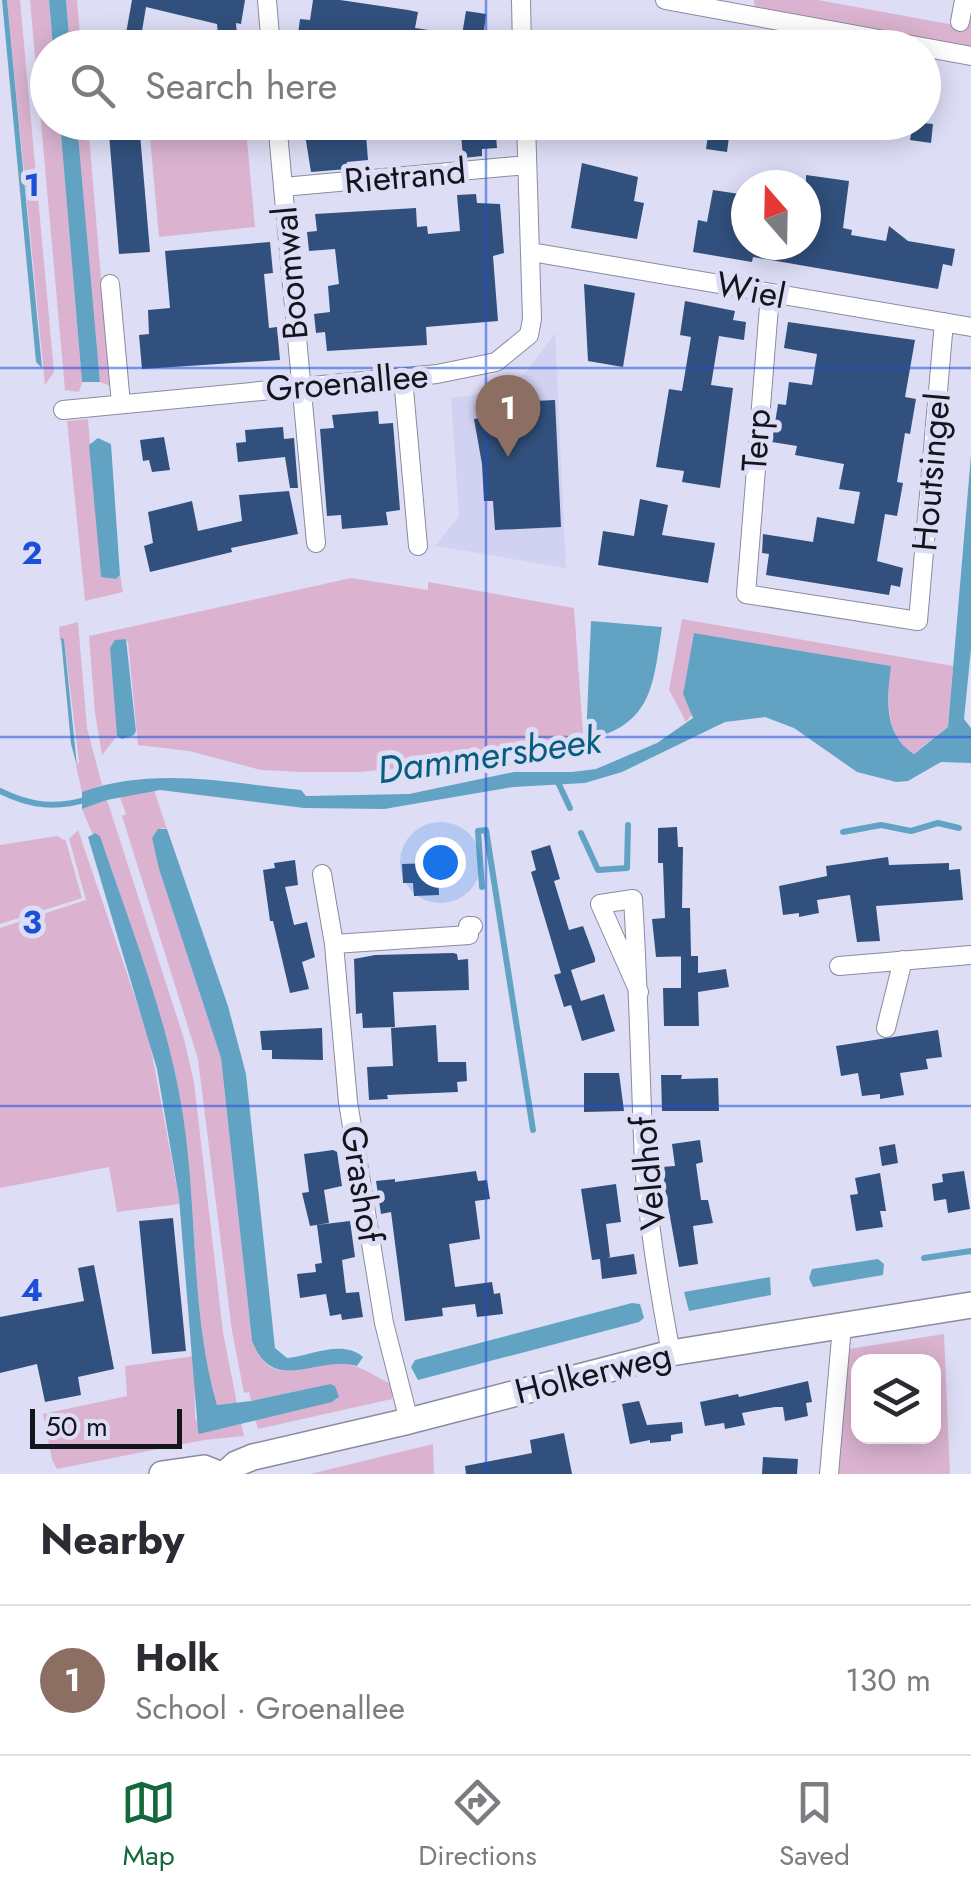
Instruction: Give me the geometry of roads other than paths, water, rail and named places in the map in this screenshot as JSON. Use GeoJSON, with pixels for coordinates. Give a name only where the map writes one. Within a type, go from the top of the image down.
{"type":"FeatureCollection","features":[{"type":"Feature","properties":{"kind":"street"},"geometry":{"type":"LineString","coordinates":[[267,0],[270,30]]}},
{"type":"Feature","properties":{"kind":"street"},"geometry":{"type":"LineString","coordinates":[[521,0],[522,30]]}},
{"type":"Feature","properties":{"kind":"street"},"geometry":{"type":"LineString","coordinates":[[666,0],[829,30]]}},
{"type":"Feature","properties":{"kind":"street"},"geometry":{"type":"LineString","coordinates":[[960,22],[964,0]]}},
{"type":"Feature","properties":{"kind":"street"},"geometry":{"type":"LineString","coordinates":[[941,50],[971,56]]}},
{"type":"Feature","properties":{"kind":"street","name":"Boomwal"},"geometry":{"type":"LineString","coordinates":[[279,140],[316,542]]}},
{"type":"Feature","properties":{"kind":"street","name":"Groenallee"},"geometry":{"type":"LineString","coordinates":[[62,410],[404,378],[496,362],[529,335],[532,319],[527,140]]}},
{"type":"Feature","properties":{"kind":"street","name":"Rietrand"},"geometry":{"type":"LineString","coordinates":[[283,188],[528,165]]}},
{"type":"Feature","properties":{"kind":"street","name":"Wiel"},"geometry":{"type":"LineString","coordinates":[[531,252],[971,326]]}},
{"type":"Feature","properties":{"kind":"street"},"geometry":{"type":"LineString","coordinates":[[110,284],[122,404]]}},
{"type":"Feature","properties":{"kind":"street","name":"Terp"},"geometry":{"type":"LineString","coordinates":[[770,294],[746,594],[918,621]]}},
{"type":"Feature","properties":{"kind":"street","name":"Houtsingel"},"geometry":{"type":"LineString","coordinates":[[918,621],[944,322]]}},
{"type":"Feature","properties":{"kind":"street"},"geometry":{"type":"LineString","coordinates":[[404,378],[418,546]]}},
{"type":"Feature","properties":{"kind":"street","name":"Grashof"},"geometry":{"type":"LineString","coordinates":[[322,874],[334,944],[348,1102],[384,1323],[409,1421]]}},
{"type":"Feature","properties":{"kind":"street","name":"Veldhof"},"geometry":{"type":"LineString","coordinates":[[639,992],[600,904],[633,899],[639,992],[642,1140],[670,1353]]}},
{"type":"Feature","properties":{"kind":"street"},"geometry":{"type":"LineString","coordinates":[[334,944],[468,935],[468,926],[473,926]]}},
{"type":"Feature","properties":{"kind":"street"},"geometry":{"type":"LineString","coordinates":[[839,966],[971,956]]}},
{"type":"Feature","properties":{"kind":"street"},"geometry":{"type":"LineString","coordinates":[[886,1028],[903,960]]}},
{"type":"Feature","properties":{"kind":"street","name":"Holkerweg"},"geometry":{"type":"LineString","coordinates":[[222,1474],[253,1456],[409,1421],[670,1353],[971,1305]]}},
{"type":"Feature","properties":{"kind":"street"},"geometry":{"type":"LineString","coordinates":[[829,1474],[838,1324]]}},
{"type":"Feature","properties":{"kind":"street"},"geometry":{"type":"LineString","coordinates":[[162,1474],[204,1468],[222,1474]]}},
{"type":"Feature","properties":{"kind":"waterway"},"geometry":{"type":"LineString","coordinates":[[556,778],[570,808]]}},
{"type":"Feature","properties":{"kind":"waterway","name":"Dammersbeek"},"geometry":{"type":"LineString","coordinates":[[0,791],[43,804],[88,799]]}},
{"type":"Feature","properties":{"kind":"waterway"},"geometry":{"type":"LineString","coordinates":[[843,832],[881,825],[911,831],[938,823],[959,828]]}},
{"type":"Feature","properties":{"kind":"waterway"},"geometry":{"type":"LineString","coordinates":[[581,833],[598,870],[627,868],[628,825]]}},
{"type":"Feature","properties":{"kind":"waterway"},"geometry":{"type":"LineString","coordinates":[[482,887],[478,831],[486,830],[533,1130]]}},
{"type":"Feature","properties":{"kind":"waterway"},"geometry":{"type":"LineString","coordinates":[[924,1258],[971,1251]]}},
{"type":"Feature","properties":{"kind":"place","name":"Holk"},"geometry":{"type":"Point","coordinates":[508,457]}}]}
